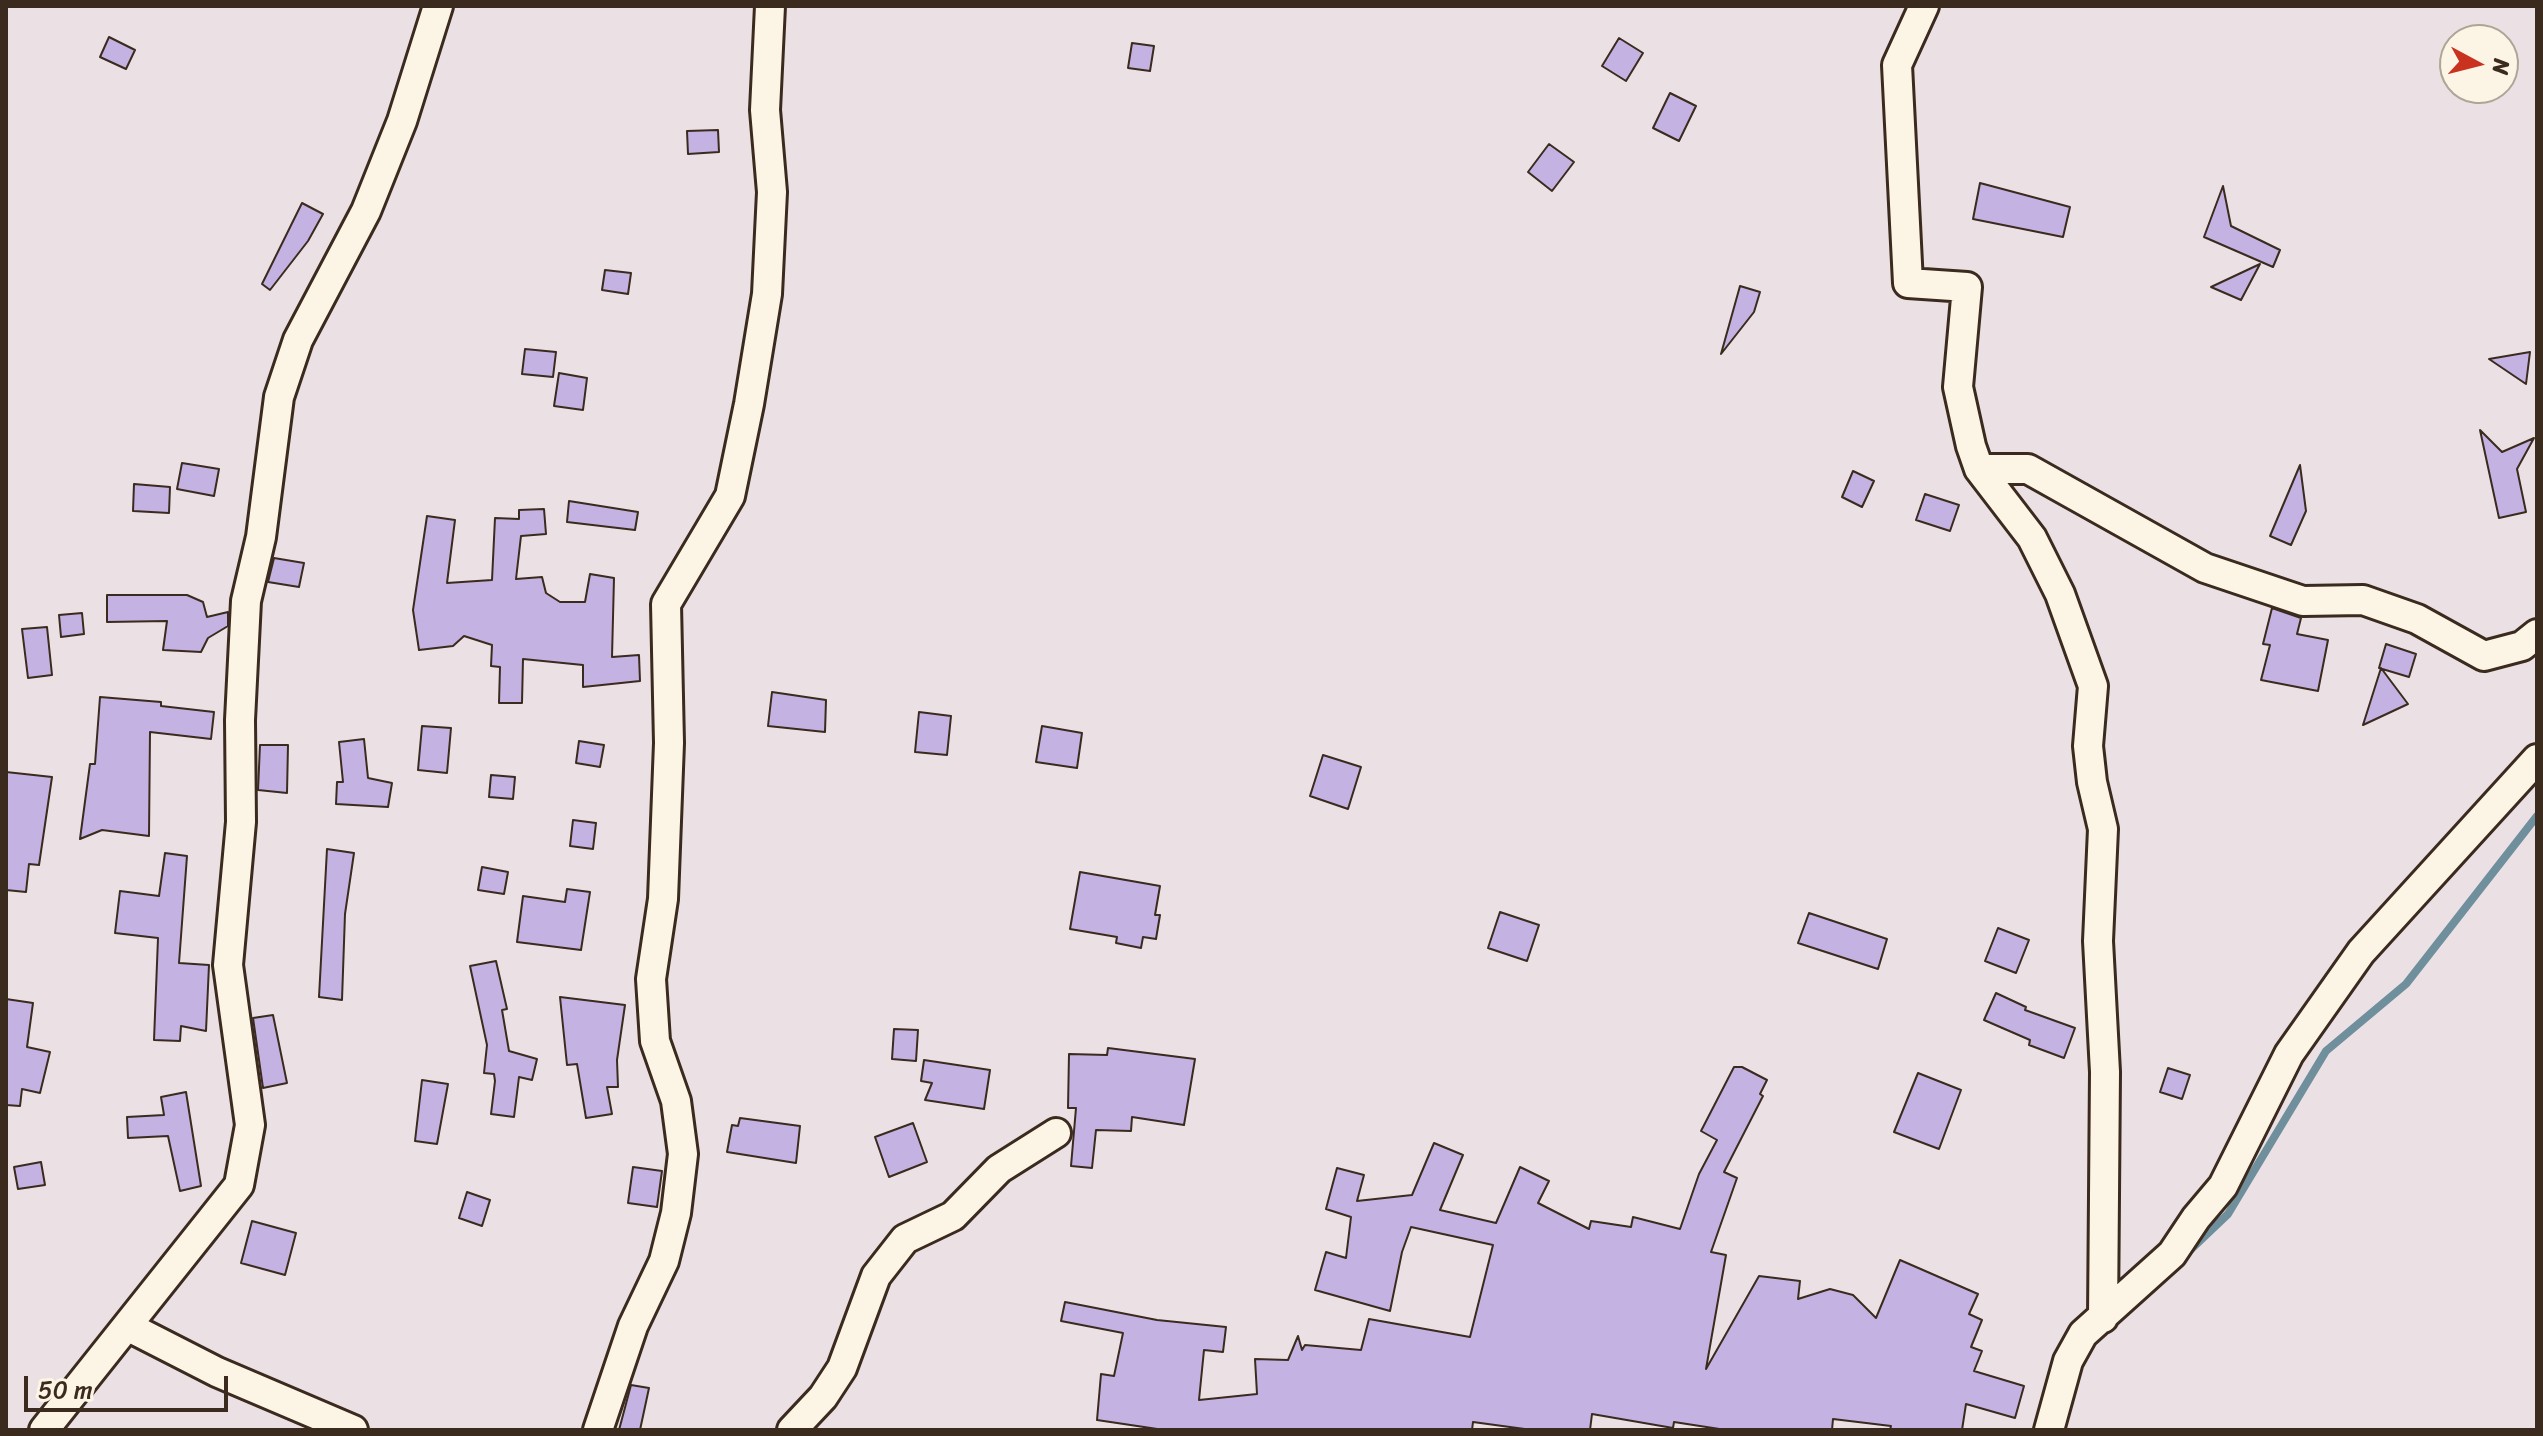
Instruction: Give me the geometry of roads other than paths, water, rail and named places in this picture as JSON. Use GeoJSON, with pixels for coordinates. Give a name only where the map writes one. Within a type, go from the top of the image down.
{"type":"FeatureCollection","features":[{"type":"Feature","properties":{"kind":"street"},"geometry":{"type":"LineString","coordinates":[[44,1430],[239,1185],[248,1150],[250,1125],[228,965],[241,822],[240,720],[246,601],[261,537],[279,397],[298,340],[366,211],[402,121],[438,6]]}},
{"type":"Feature","properties":{"kind":"street"},"geometry":{"type":"LineString","coordinates":[[598,1430],[633,1326],[664,1261],[676,1213],[683,1154],[676,1101],[655,1041],[651,979],[663,899],[669,743],[666,604],[730,496],[749,404],[767,294],[771,207],[765,110],[770,6]]}},
{"type":"Feature","properties":{"kind":"street"},"geometry":{"type":"LineString","coordinates":[[1924,6],[1897,65],[1908,283],[1967,287],[1958,387],[1979,469],[2032,538],[2060,594],[2093,686],[2088,746],[2103,829],[2098,941],[2105,1086],[2103,1318]]}},
{"type":"Feature","properties":{"kind":"street"},"geometry":{"type":"LineString","coordinates":[[1979,469],[2028,469],[2205,568],[2303,601],[2363,600],[2417,619],[2484,656],[2522,646],[2537,634]]}},
{"type":"Feature","properties":{"kind":"street"},"geometry":{"type":"LineString","coordinates":[[2049,1430],[2068,1361],[2083,1334],[2172,1254],[2223,1186],[2289,1054],[2361,952],[2537,759]]}},
{"type":"Feature","properties":{"kind":"street"},"geometry":{"type":"LineString","coordinates":[[792,1430],[823,1397],[842,1368],[876,1276],[905,1239],[953,1216],[999,1169],[1056,1133]]}},
{"type":"Feature","properties":{"kind":"street"},"geometry":{"type":"LineString","coordinates":[[127,1326],[217,1372],[353,1430]]}},
{"type":"Feature","properties":{"kind":"waterway"},"geometry":{"type":"LineString","coordinates":[[2188,1252],[2228,1214],[2326,1051],[2406,984],[2537,816]]}}]}
